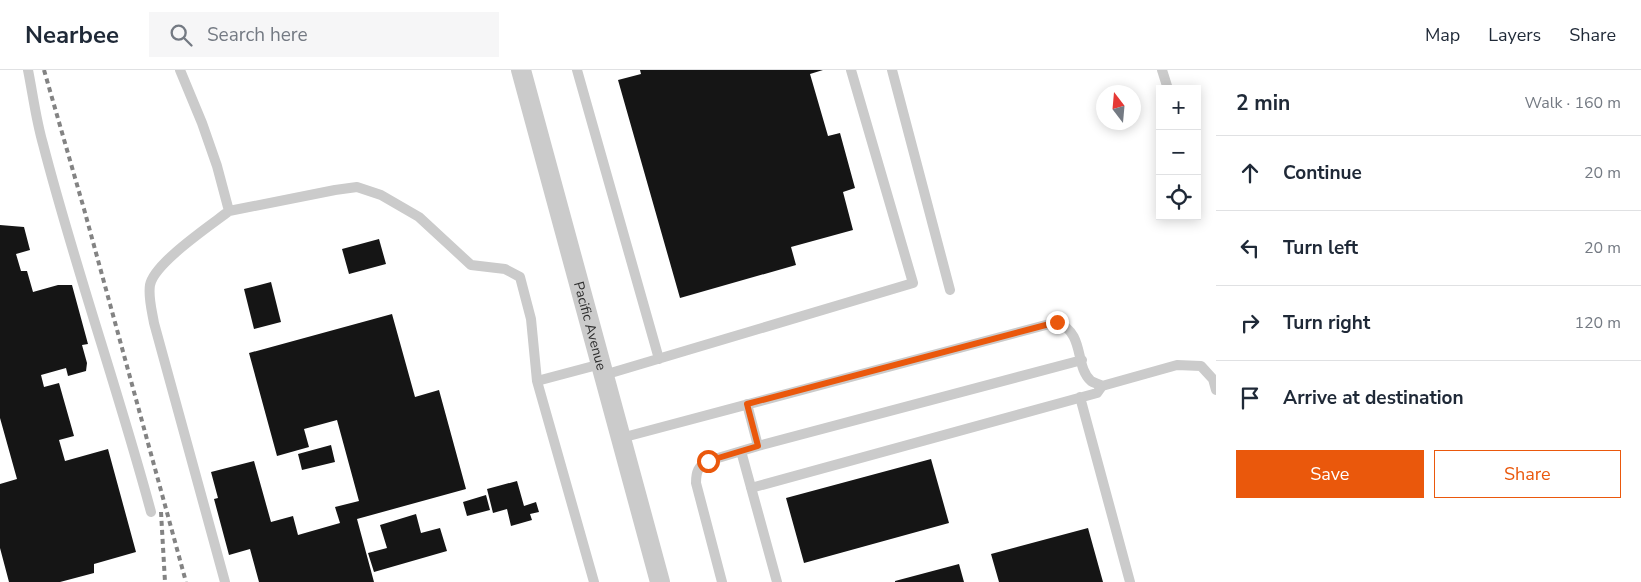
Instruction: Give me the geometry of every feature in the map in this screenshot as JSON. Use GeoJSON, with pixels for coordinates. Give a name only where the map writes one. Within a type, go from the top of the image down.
{"type":"FeatureCollection","features":[{"type":"Feature","properties":{"kind":"street","name":"Pacific Avenue"},"geometry":{"type":"LineString","coordinates":[[521,70],[660,582]]}},
{"type":"Feature","properties":{"kind":"lane"},"geometry":{"type":"LineString","coordinates":[[28,70],[42,142],[72,248],[134,448],[151,512]]}},
{"type":"Feature","properties":{"kind":"lane"},"geometry":{"type":"LineString","coordinates":[[180,70],[217,166],[229,211]]}},
{"type":"Feature","properties":{"kind":"lane"},"geometry":{"type":"LineString","coordinates":[[577,70],[659,359]]}},
{"type":"Feature","properties":{"kind":"lane"},"geometry":{"type":"LineString","coordinates":[[537,382],[659,359],[913,284],[851,70]]}},
{"type":"Feature","properties":{"kind":"lane"},"geometry":{"type":"LineString","coordinates":[[892,70],[950,290]]}},
{"type":"Feature","properties":{"kind":"lane"},"geometry":{"type":"LineString","coordinates":[[1162,70],[1167,85]]}},
{"type":"Feature","properties":{"kind":"lane"},"geometry":{"type":"LineString","coordinates":[[225,582],[154,323],[150,299],[150,283],[163,265],[182,247],[229,211],[357,187],[381,195],[419,217],[471,265],[504,269],[520,277],[531,318],[537,382],[594,582]]}},
{"type":"Feature","properties":{"kind":"lane"},"geometry":{"type":"LineString","coordinates":[[621,438],[1057,322],[1066,326],[1072,333],[1087,375],[1092,381],[1102,386]]}},
{"type":"Feature","properties":{"kind":"lane"},"geometry":{"type":"LineString","coordinates":[[722,582],[696,483],[696,472],[702,464],[758,446],[1082,360]]}},
{"type":"Feature","properties":{"kind":"lane"},"geometry":{"type":"LineString","coordinates":[[751,488],[1097,393],[1102,386],[1177,365],[1201,366],[1213,379],[1216,390]]}},
{"type":"Feature","properties":{"kind":"lane"},"geometry":{"type":"LineString","coordinates":[[1080,397],[1130,582]]}},
{"type":"Feature","properties":{"kind":"lane"},"geometry":{"type":"LineString","coordinates":[[747,404],[758,446]]}},
{"type":"Feature","properties":{"kind":"lane"},"geometry":{"type":"LineString","coordinates":[[741,451],[777,582]]}},
{"type":"Feature","properties":{"kind":"building"},"geometry":{"type":"Polygon","coordinates":[[[640,70],[823,70],[810,74],[828,136],[840,133],[855,188],[843,192],[853,230],[791,247],[796,265],[680,298],[618,80],[641,74],[640,70]]]}},
{"type":"Feature","properties":{"kind":"building"},"geometry":{"type":"Polygon","coordinates":[[[0,225],[24,227],[30,250],[16,254],[21,271],[27,271],[33,292],[58,285],[72,285],[88,344],[82,345],[87,363],[86,371],[68,376],[66,368],[41,375],[44,387],[59,383],[74,436],[59,440],[65,461],[108,449],[136,552],[94,564],[94,573],[60,582],[9,582],[0,548],[0,484],[17,479],[0,418],[0,225]]]}},
{"type":"Feature","properties":{"kind":"building"},"geometry":{"type":"Polygon","coordinates":[[[379,239],[386,264],[349,274],[342,249],[379,239]]]}},
{"type":"Feature","properties":{"kind":"building"},"geometry":{"type":"Polygon","coordinates":[[[271,282],[281,322],[254,329],[244,289],[271,282]]]}},
{"type":"Feature","properties":{"kind":"building"},"geometry":{"type":"Polygon","coordinates":[[[392,314],[415,397],[439,390],[466,489],[357,519],[374,582],[259,582],[250,549],[229,555],[214,499],[218,498],[211,472],[254,461],[271,522],[293,516],[298,535],[340,523],[335,507],[359,501],[337,420],[304,429],[309,447],[277,456],[249,353],[392,314]]]}},
{"type":"Feature","properties":{"kind":"building"},"geometry":{"type":"Polygon","coordinates":[[[331,445],[335,462],[302,470],[298,454],[331,445]]]}},
{"type":"Feature","properties":{"kind":"building"},"geometry":{"type":"Polygon","coordinates":[[[931,459],[949,523],[804,563],[786,498],[931,459]]]}},
{"type":"Feature","properties":{"kind":"building"},"geometry":{"type":"Polygon","coordinates":[[[517,481],[524,506],[536,502],[539,512],[530,514],[532,520],[511,526],[507,509],[493,513],[487,489],[517,481]]]}},
{"type":"Feature","properties":{"kind":"building"},"geometry":{"type":"Polygon","coordinates":[[[486,495],[490,510],[467,516],[463,502],[486,495]]]}},
{"type":"Feature","properties":{"kind":"building"},"geometry":{"type":"Polygon","coordinates":[[[416,514],[421,533],[440,528],[447,551],[374,572],[368,553],[387,548],[380,525],[416,514]]]}},
{"type":"Feature","properties":{"kind":"building"},"geometry":{"type":"Polygon","coordinates":[[[1088,528],[1103,582],[999,582],[991,554],[1088,528]]]}},
{"type":"Feature","properties":{"kind":"building"},"geometry":{"type":"Polygon","coordinates":[[[959,564],[964,582],[895,582],[895,581],[959,564]]]}},
{"type":"Feature","properties":{"kind":"railway"},"geometry":{"type":"LineString","coordinates":[[44,70],[186,582]]}},
{"type":"Feature","properties":{"kind":"railway"},"geometry":{"type":"LineString","coordinates":[[161,512],[165,582]]}},
{"type":"Feature","properties":{"kind":"route"},"geometry":{"type":"LineString","coordinates":[[708,461],[758,446],[747,404],[1057,322]]}}]}
